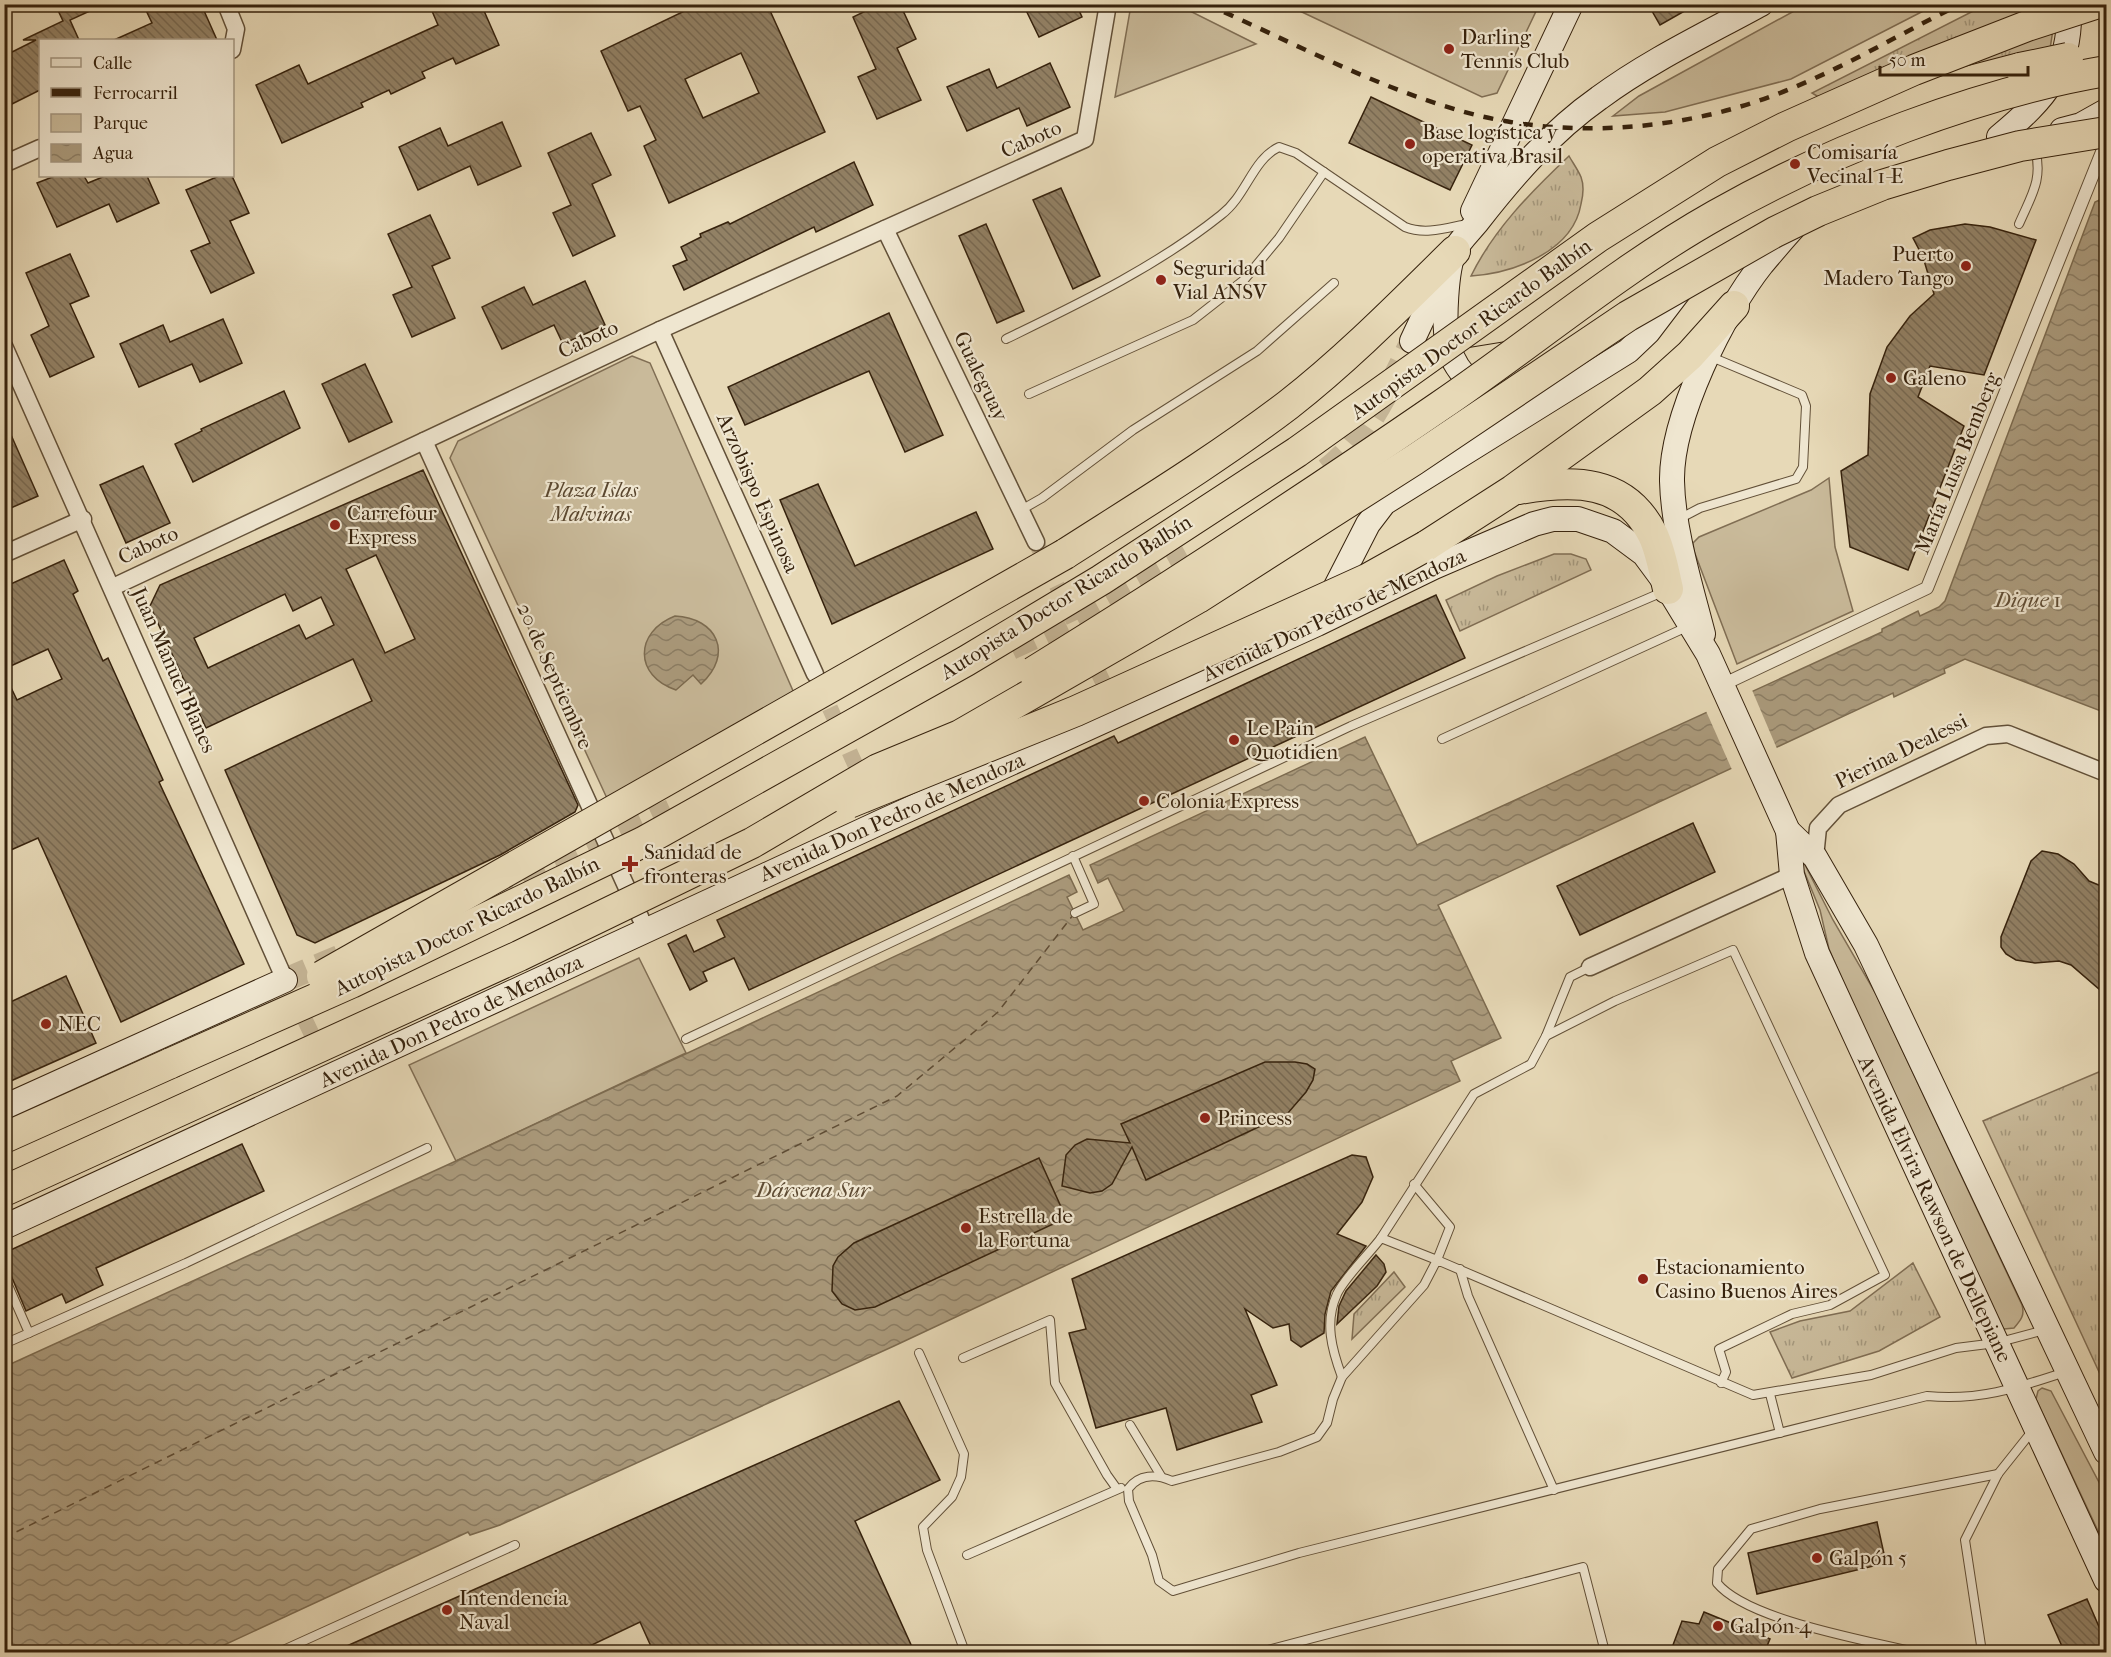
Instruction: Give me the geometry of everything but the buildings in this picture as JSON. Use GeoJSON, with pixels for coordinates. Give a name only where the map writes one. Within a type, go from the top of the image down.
{"type":"FeatureCollection","features":[{"type":"Feature","properties":{"kind":"highway","name":"Autopista Doctor Ricardo Balbín"},"geometry":{"type":"LineString","coordinates":[[4,1138],[351,982],[530,897],[642,842],[766,775],[966,661],[1101,580],[1306,446],[1616,225],[1717,162],[1786,127],[1914,70],[2027,26],[2095,4]]}},
{"type":"Feature","properties":{"kind":"highway"},"geometry":{"type":"LineString","coordinates":[[1468,332],[1505,326],[1636,233],[1750,166],[1802,142],[1955,85],[2020,68],[2106,50]]}},
{"type":"Feature","properties":{"kind":"highway"},"geometry":{"type":"LineString","coordinates":[[752,843],[878,769],[1198,570],[1304,500],[1639,264],[1716,215],[1797,173],[1879,138],[2023,89],[2106,70]]}},
{"type":"Feature","properties":{"kind":"highway"},"geometry":{"type":"LineString","coordinates":[[878,769],[960,735],[1114,648],[1307,529],[1628,316],[1775,232],[1872,189],[1948,165],[2020,146],[2106,132]]}},
{"type":"Feature","properties":{"kind":"highway"},"geometry":{"type":"LineString","coordinates":[[171,1064],[1065,554],[1195,470],[1289,404],[1358,345],[1455,251]]}},
{"type":"Feature","properties":{"kind":"highway"},"geometry":{"type":"LineString","coordinates":[[4,1191],[519,956],[752,843],[1076,711],[1367,579],[1426,546],[1513,490],[1639,399],[1684,360],[1734,306]]}},
{"type":"Feature","properties":{"kind":"highway"},"geometry":{"type":"LineString","coordinates":[[1513,490],[1559,483],[1594,486],[1623,500],[1646,523],[1657,546],[1668,589]]}},
{"type":"Feature","properties":{"kind":"main road"},"geometry":{"type":"LineString","coordinates":[[1412,341],[1571,4]]}},
{"type":"Feature","properties":{"kind":"main road"},"geometry":{"type":"LineString","coordinates":[[1549,400],[1522,404],[1496,399],[1473,383],[1457,366],[1448,345],[1445,316],[1455,251],[1500,192],[1562,127],[1597,99],[1637,72],[1761,4]]}},
{"type":"Feature","properties":{"kind":"main road"},"geometry":{"type":"LineString","coordinates":[[1999,137],[2028,112],[2052,84],[2062,63],[2070,16]]}},
{"type":"Feature","properties":{"kind":"main road"},"geometry":{"type":"LineString","coordinates":[[1317,624],[1368,524],[1384,503],[1636,345],[1707,259],[1814,204],[1896,169],[1999,137],[2081,125],[2106,111]]}},
{"type":"Feature","properties":{"kind":"main road"},"geometry":{"type":"LineString","coordinates":[[1708,654],[1677,520],[1672,483],[1675,445],[1708,356],[1734,306],[1762,265],[1814,204]]}},
{"type":"Feature","properties":{"kind":"main road","name":"Avenida Don Pedro de Mendoza"},"geometry":{"type":"LineString","coordinates":[[4,1227],[646,930],[1534,524],[1561,518],[1586,520],[1623,536],[1651,562],[1668,589]]}},
{"type":"Feature","properties":{"kind":"main road","name":"Avenida Elvira Rawson de Dellepiane"},"geometry":{"type":"LineString","coordinates":[[1668,589],[1708,654],[1783,821],[1792,875],[1817,953],[2106,1580]]}},
{"type":"Feature","properties":{"kind":"main road","name":"Avenida Elvira Rawson de Dellepiane"},"geometry":{"type":"LineString","coordinates":[[1783,821],[1815,857],[1866,945],[2106,1452]]}},
{"type":"Feature","properties":{"kind":"main road"},"geometry":{"type":"LineString","coordinates":[[4,1107],[285,980]]}},
{"type":"Feature","properties":{"kind":"street"},"geometry":{"type":"LineString","coordinates":[[226,4],[236,29],[234,40]]}},
{"type":"Feature","properties":{"kind":"street","name":"Caboto"},"geometry":{"type":"LineString","coordinates":[[113,587],[660,330],[1085,139],[1108,4]]}},
{"type":"Feature","properties":{"kind":"street","name":"María Luisa Bemberg"},"geometry":{"type":"LineString","coordinates":[[1725,691],[1928,588],[2106,142]]}},
{"type":"Feature","properties":{"kind":"street"},"geometry":{"type":"LineString","coordinates":[[4,164],[39,148]]}},
{"type":"Feature","properties":{"kind":"street","name":"Gualeguay"},"geometry":{"type":"LineString","coordinates":[[885,229],[1036,542]]}},
{"type":"Feature","properties":{"kind":"street","name":"Arzobispo Espinosa"},"geometry":{"type":"LineString","coordinates":[[660,330],[815,674]]}},
{"type":"Feature","properties":{"kind":"street","name":"Juan Manuel Blanes"},"geometry":{"type":"LineString","coordinates":[[4,346],[83,519],[285,980]]}},
{"type":"Feature","properties":{"kind":"street","name":"20 de Septiembre"},"geometry":{"type":"LineString","coordinates":[[424,441],[646,930]]}},
{"type":"Feature","properties":{"kind":"street"},"geometry":{"type":"LineString","coordinates":[[4,554],[83,519]]}},
{"type":"Feature","properties":{"kind":"street","name":"Pierina Dealessi"},"geometry":{"type":"LineString","coordinates":[[1815,857],[1818,828],[1839,806],[1986,736],[2008,734],[2106,772]]}},
{"type":"Feature","properties":{"kind":"street"},"geometry":{"type":"LineString","coordinates":[[1590,967],[1792,875]]}},
{"type":"Feature","properties":{"kind":"lane"},"geometry":{"type":"LineString","coordinates":[[2019,224],[2040,168],[2031,134]]}},
{"type":"Feature","properties":{"kind":"lane"},"geometry":{"type":"LineString","coordinates":[[1005,339],[1118,284],[1222,215],[1244,192],[1265,154],[1279,147],[1296,153],[1405,227],[1416,231],[1430,231],[1467,224]]}},
{"type":"Feature","properties":{"kind":"lane"},"geometry":{"type":"LineString","coordinates":[[1029,394],[1193,320],[1244,280],[1279,238],[1324,172]]}},
{"type":"Feature","properties":{"kind":"lane"},"geometry":{"type":"LineString","coordinates":[[1021,510],[1042,498],[1133,430],[1257,351],[1334,283]]}},
{"type":"Feature","properties":{"kind":"lane"},"geometry":{"type":"LineString","coordinates":[[1677,520],[1700,508],[1796,479],[1803,467],[1806,406],[1802,395],[1708,356]]}},
{"type":"Feature","properties":{"kind":"lane"},"geometry":{"type":"LineString","coordinates":[[686,1039],[1351,726],[1668,589]]}},
{"type":"Feature","properties":{"kind":"lane"},"geometry":{"type":"LineString","coordinates":[[1442,739],[1690,626]]}},
{"type":"Feature","properties":{"kind":"lane"},"geometry":{"type":"LineString","coordinates":[[1072,856],[1094,904],[1075,913]]}},
{"type":"Feature","properties":{"kind":"lane"},"geometry":{"type":"LineString","coordinates":[[1546,1036],[1615,1001],[1733,950],[1885,1275],[1830,1305],[1792,1314],[1719,1349],[1726,1372],[1721,1383]]}},
{"type":"Feature","properties":{"kind":"lane"},"geometry":{"type":"LineString","coordinates":[[1342,1377],[1332,1348],[1329,1328],[1337,1294],[1381,1238],[1474,1094],[1531,1064],[1546,1036],[1570,976],[1590,967]]}},
{"type":"Feature","properties":{"kind":"lane"},"geometry":{"type":"LineString","coordinates":[[4,1344],[186,1263],[427,1148]]}},
{"type":"Feature","properties":{"kind":"lane"},"geometry":{"type":"LineString","coordinates":[[967,1555],[1148,1476],[1161,1476],[1172,1480],[1279,1452],[1317,1437],[1327,1423],[1342,1377],[1424,1285],[1450,1227],[1414,1184]]}},
{"type":"Feature","properties":{"kind":"lane"},"geometry":{"type":"LineString","coordinates":[[1381,1238],[1460,1269],[1753,1395],[1770,1394],[1871,1375],[1956,1348],[1996,1343],[2048,1329]]}},
{"type":"Feature","properties":{"kind":"lane"},"geometry":{"type":"LineString","coordinates":[[1460,1269],[1468,1296],[1554,1490]]}},
{"type":"Feature","properties":{"kind":"lane"},"geometry":{"type":"LineString","coordinates":[[4,1276],[29,1333]]}},
{"type":"Feature","properties":{"kind":"lane"},"geometry":{"type":"LineString","coordinates":[[963,1358],[1050,1320],[1055,1383],[1117,1489]]}},
{"type":"Feature","properties":{"kind":"lane"},"geometry":{"type":"LineString","coordinates":[[919,1353],[964,1454],[961,1478],[952,1497],[923,1527],[927,1550],[965,1653]]}},
{"type":"Feature","properties":{"kind":"lane"},"geometry":{"type":"LineString","coordinates":[[1132,1483],[1128,1489],[1129,1501],[1152,1555],[1154,1569],[1160,1581],[1173,1591],[1299,1553],[1927,1396],[1958,1399],[2017,1388],[2068,1371]]}},
{"type":"Feature","properties":{"kind":"lane"},"geometry":{"type":"LineString","coordinates":[[1770,1394],[1780,1433]]}},
{"type":"Feature","properties":{"kind":"lane"},"geometry":{"type":"LineString","coordinates":[[1130,1425],[1161,1476]]}},
{"type":"Feature","properties":{"kind":"lane"},"geometry":{"type":"LineString","coordinates":[[1982,1653],[1965,1540],[1998,1474],[2035,1427]]}},
{"type":"Feature","properties":{"kind":"lane"},"geometry":{"type":"LineString","coordinates":[[1914,1653],[1775,1616],[1724,1592],[1717,1583],[1718,1569],[1751,1529],[1820,1509],[1998,1474]]}},
{"type":"Feature","properties":{"kind":"lane"},"geometry":{"type":"LineString","coordinates":[[279,1653],[515,1545]]}},
{"type":"Feature","properties":{"kind":"lane"},"geometry":{"type":"LineString","coordinates":[[1260,1653],[1582,1567],[1605,1653]]}},
{"type":"Feature","properties":{"kind":"green space"},"geometry":{"type":"Polygon","coordinates":[[[1131,5],[1178,5],[1256,44],[1115,97],[1131,5]]]}},
{"type":"Feature","properties":{"kind":"green space","name":"Darling Tennis Club"},"geometry":{"type":"Polygon","coordinates":[[[1287,5],[1539,5],[1497,93],[1482,97],[1287,5]]]}},
{"type":"Feature","properties":{"kind":"green space"},"geometry":{"type":"Polygon","coordinates":[[[1805,5],[1935,5],[1791,79],[1665,112],[1613,116],[1639,96],[1805,5]]]}},
{"type":"Feature","properties":{"kind":"green space"},"geometry":{"type":"Polygon","coordinates":[[[1985,5],[2049,5],[2054,23],[2048,62],[1870,128],[1812,93],[1985,5]]]}},
{"type":"Feature","properties":{"kind":"green space"},"geometry":{"type":"Polygon","coordinates":[[[1569,156],[1581,177],[1583,190],[1576,221],[1566,235],[1554,247],[1522,265],[1471,276],[1502,227],[1527,197],[1569,156]]]}},
{"type":"Feature","properties":{"kind":"green space","name":"Plaza Islas Malvinas"},"geometry":{"type":"Polygon","coordinates":[[[632,356],[650,363],[797,700],[611,807],[450,458],[458,441],[632,356]]]}},
{"type":"Feature","properties":{"kind":"green space"},"geometry":{"type":"Polygon","coordinates":[[[1829,478],[1835,547],[1853,611],[1737,664],[1693,543],[1699,537],[1811,490],[1829,478]]]}},
{"type":"Feature","properties":{"kind":"green space"},"geometry":{"type":"Polygon","coordinates":[[[1554,554],[1571,554],[1586,559],[1591,570],[1460,631],[1446,600],[1497,576],[1554,554]]]}},
{"type":"Feature","properties":{"kind":"green space"},"geometry":{"type":"Polygon","coordinates":[[[1799,859],[1802,859],[1833,920],[1876,994],[2022,1305],[2022,1317],[2014,1328],[2004,1329],[1996,1324],[1829,949],[1820,910],[1799,859]]]}},
{"type":"Feature","properties":{"kind":"green space"},"geometry":{"type":"Polygon","coordinates":[[[639,958],[686,1053],[456,1161],[409,1065],[639,958]]]}},
{"type":"Feature","properties":{"kind":"green space"},"geometry":{"type":"Polygon","coordinates":[[[2106,1069],[2106,1387],[1983,1121],[2106,1069]]]}},
{"type":"Feature","properties":{"kind":"green space"},"geometry":{"type":"Polygon","coordinates":[[[1913,1263],[1940,1317],[1879,1351],[1792,1378],[1770,1332],[1800,1321],[1850,1311],[1913,1263]]]}},
{"type":"Feature","properties":{"kind":"green space"},"geometry":{"type":"Polygon","coordinates":[[[1394,1272],[1405,1287],[1352,1339],[1354,1314],[1394,1272]]]}},
{"type":"Feature","properties":{"kind":"green space"},"geometry":{"type":"Polygon","coordinates":[[[2042,1388],[2051,1391],[2101,1486],[2106,1490],[2106,1548],[2036,1399],[2038,1391],[2042,1388]]]}},
{"type":"Feature","properties":{"kind":"water","name":"Dársena Sur"},"geometry":{"type":"Polygon","coordinates":[[[2106,197],[2106,713],[1965,659],[1944,669],[1945,673],[1894,697],[1893,693],[1438,905],[1501,1038],[1451,1061],[1460,1081],[894,1346],[500,1525],[470,1535],[468,1532],[209,1652],[5,1652],[4,1367],[456,1161],[1069,875],[1077,892],[1067,897],[1083,930],[1124,911],[1108,878],[1098,883],[1090,865],[1365,737],[1417,845],[1882,632],[1882,629],[1918,611],[1920,616],[1939,607],[1945,601],[2095,202],[2106,197]]]}},
{"type":"Feature","properties":{"kind":"water"},"geometry":{"type":"Polygon","coordinates":[[[675,616],[690,618],[710,630],[716,640],[718,650],[717,661],[711,673],[701,684],[693,675],[676,690],[652,675],[646,665],[644,654],[646,643],[652,632],[675,616]]]}},
{"type":"Feature","properties":{"kind":"pier"},"geometry":{"type":"Polygon","coordinates":[[[1752,690],[1778,751],[1733,772],[1706,711],[1752,690]]]}},
{"type":"Feature","properties":{"kind":"ferry route"},"geometry":{"type":"LineString","coordinates":[[4,1538],[897,1096],[998,1012],[1073,915]]}},
{"type":"Feature","properties":{"kind":"tunnel"},"geometry":{"type":"LineString","coordinates":[[1326,470],[1341,457],[1366,427],[1386,394],[1412,341]]}},
{"type":"Feature","properties":{"kind":"tunnel"},"geometry":{"type":"LineString","coordinates":[[1036,542],[1112,701]]}},
{"type":"Feature","properties":{"kind":"tunnel"},"geometry":{"type":"LineString","coordinates":[[1011,648],[1073,619],[1188,557]]}},
{"type":"Feature","properties":{"kind":"tunnel"},"geometry":{"type":"LineString","coordinates":[[820,686],[881,822]]}},
{"type":"Feature","properties":{"kind":"tunnel"},"geometry":{"type":"LineString","coordinates":[[490,894],[671,811]]}},
{"type":"Feature","properties":{"kind":"tunnel"},"geometry":{"type":"LineString","coordinates":[[285,980],[339,957]]}},
{"type":"Feature","properties":{"kind":"tunnel"},"geometry":{"type":"LineString","coordinates":[[295,999],[332,1077]]}},
{"type":"Feature","properties":{"kind":"railway"},"geometry":{"type":"LineString","coordinates":[[1206,4],[1364,76],[1428,101],[1501,120],[1542,126],[1585,128],[1627,127],[1669,122],[1751,103],[1833,70],[1961,4]]}},
{"type":"Feature","properties":{"kind":"place","name":"Darling Tennis Club"},"geometry":{"type":"Point","coordinates":[1449,49]}},
{"type":"Feature","properties":{"kind":"place","name":"Base logística y operativa Brasil"},"geometry":{"type":"Point","coordinates":[1410,144]}},
{"type":"Feature","properties":{"kind":"place","name":"Comisaría Vecinal 1-E"},"geometry":{"type":"Point","coordinates":[1795,164]}},
{"type":"Feature","properties":{"kind":"place","name":"Puerto Madero Tango"},"geometry":{"type":"Point","coordinates":[1966,266]}},
{"type":"Feature","properties":{"kind":"place","name":"Seguridad Vial ANSV"},"geometry":{"type":"Point","coordinates":[1161,280]}},
{"type":"Feature","properties":{"kind":"place","name":"Galeno"},"geometry":{"type":"Point","coordinates":[1891,378]}},
{"type":"Feature","properties":{"kind":"place","name":"Carrefour Express"},"geometry":{"type":"Point","coordinates":[335,525]}},
{"type":"Feature","properties":{"kind":"place","name":"Le Pain Quotidien"},"geometry":{"type":"Point","coordinates":[1234,740]}},
{"type":"Feature","properties":{"kind":"place","name":"Colonia Express"},"geometry":{"type":"Point","coordinates":[1144,801]}},
{"type":"Feature","properties":{"kind":"place","name":"Sanidad de fronteras"},"geometry":{"type":"Point","coordinates":[630,864]}},
{"type":"Feature","properties":{"kind":"place","name":"NEC"},"geometry":{"type":"Point","coordinates":[46,1024]}},
{"type":"Feature","properties":{"kind":"place","name":"Princess"},"geometry":{"type":"Point","coordinates":[1205,1118]}},
{"type":"Feature","properties":{"kind":"place","name":"Estrella de la Fortuna"},"geometry":{"type":"Point","coordinates":[966,1228]}},
{"type":"Feature","properties":{"kind":"place","name":"Estacionamiento Casino Buenos Aires"},"geometry":{"type":"Point","coordinates":[1643,1279]}},
{"type":"Feature","properties":{"kind":"place","name":"Galpón 5"},"geometry":{"type":"Point","coordinates":[1817,1558]}},
{"type":"Feature","properties":{"kind":"place","name":"Intendencia Naval"},"geometry":{"type":"Point","coordinates":[447,1610]}},
{"type":"Feature","properties":{"kind":"place","name":"Galpón 4"},"geometry":{"type":"Point","coordinates":[1718,1626]}},
{"type":"Feature","properties":{"kind":"water label","name":"Dique 1"},"geometry":{"type":"Point","coordinates":[2028,599]}}]}
